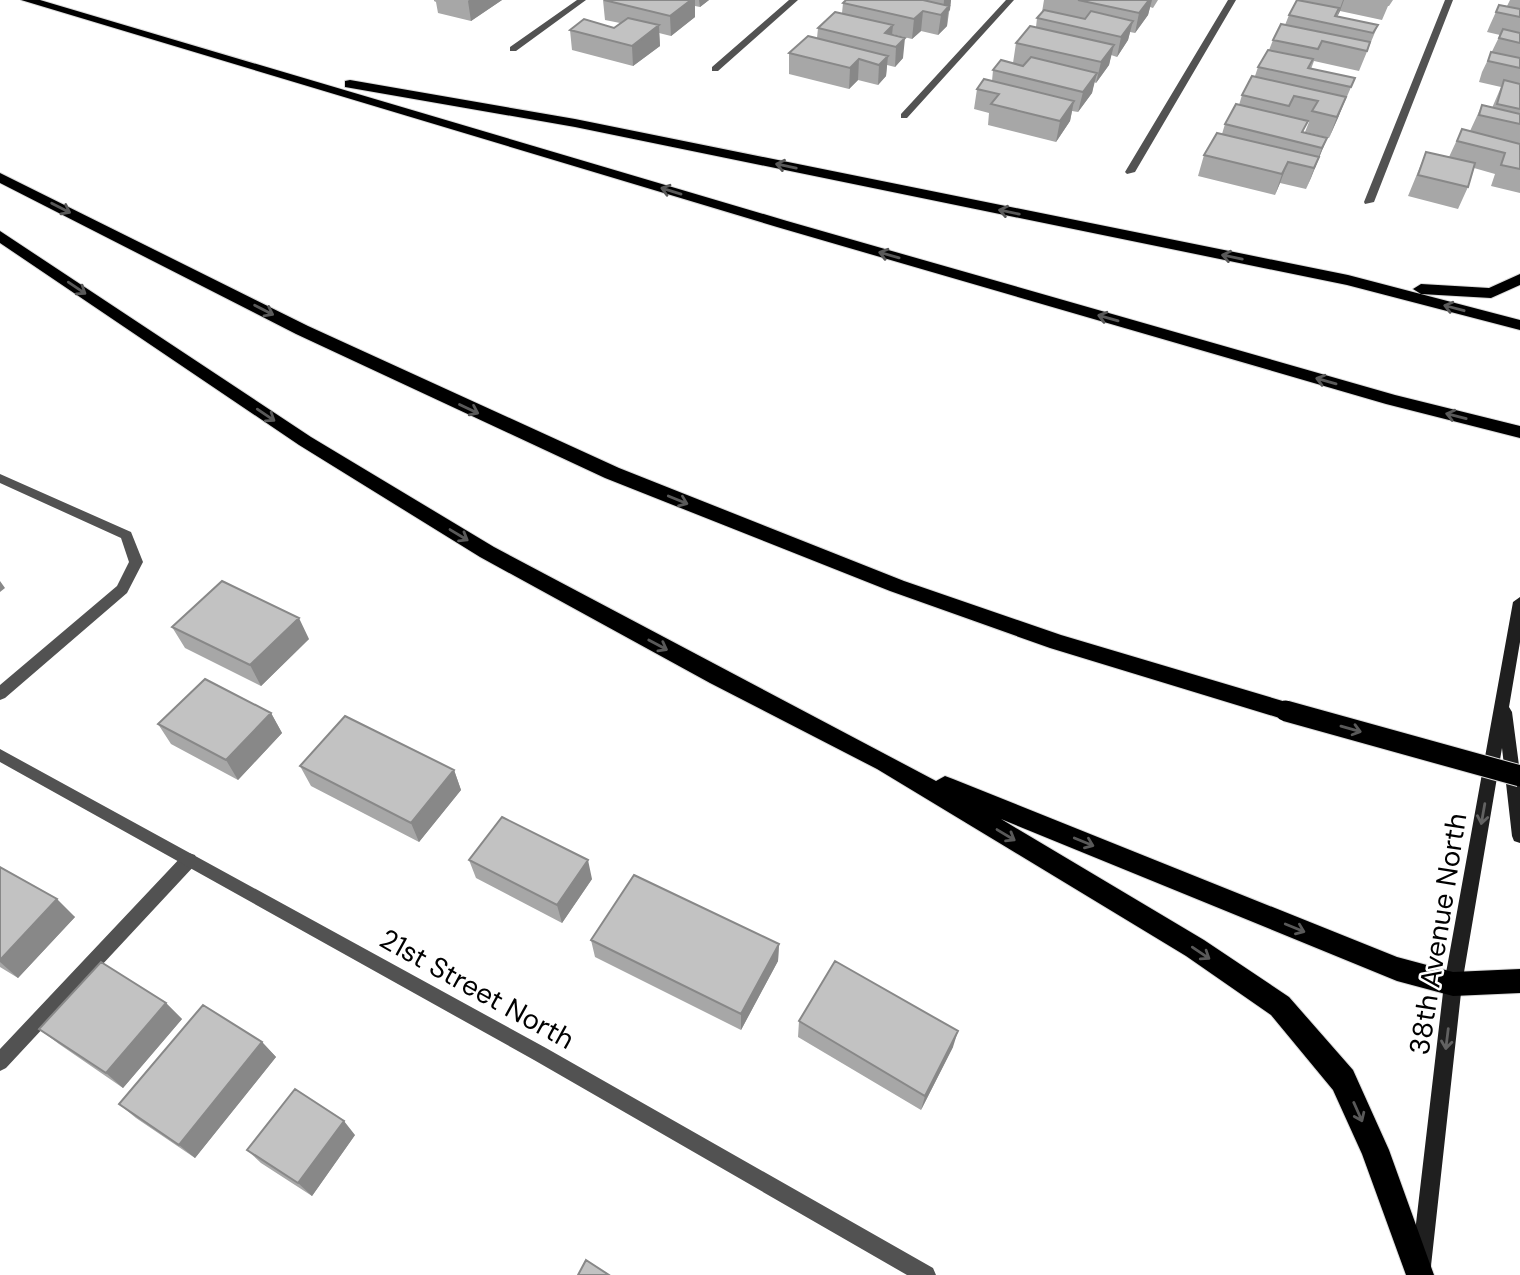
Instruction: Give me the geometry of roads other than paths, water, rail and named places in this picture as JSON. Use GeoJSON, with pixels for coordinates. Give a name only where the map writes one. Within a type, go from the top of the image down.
{"type":"FeatureCollection","features":[{"type":"Feature","properties":{"kind":"highway"},"geometry":{"type":"LineString","coordinates":[[27,0],[1392,400],[1520,432]]}},
{"type":"Feature","properties":{"kind":"highway"},"geometry":{"type":"LineString","coordinates":[[250,66],[575,123],[1348,280],[1520,325]]}},
{"type":"Feature","properties":{"kind":"highway"},"geometry":{"type":"LineString","coordinates":[[0,177],[302,330],[612,473],[897,586],[1057,642],[1520,776]]}},
{"type":"Feature","properties":{"kind":"highway"},"geometry":{"type":"LineString","coordinates":[[0,236],[305,441],[487,552],[718,677],[885,762],[1195,948],[1280,1006],[1343,1080],[1375,1150],[1420,1274]]}},
{"type":"Feature","properties":{"kind":"highway"},"geometry":{"type":"LineString","coordinates":[[1348,280],[1436,291],[1491,293],[1520,279]]}},
{"type":"Feature","properties":{"kind":"highway"},"geometry":{"type":"LineString","coordinates":[[885,762],[1397,969],[1453,984],[1520,981]]}},
{"type":"Feature","properties":{"kind":"main road","name":"38th Avenue North"},"geometry":{"type":"LineString","coordinates":[[1420,1274],[1453,984],[1520,602]]}},
{"type":"Feature","properties":{"kind":"main road"},"geometry":{"type":"LineString","coordinates":[[1504,696],[1520,836]]}},
{"type":"Feature","properties":{"kind":"street"},"geometry":{"type":"LineString","coordinates":[[513,49],[582,0]]}},
{"type":"Feature","properties":{"kind":"street"},"geometry":{"type":"LineString","coordinates":[[715,69],[794,0]]}},
{"type":"Feature","properties":{"kind":"street"},"geometry":{"type":"LineString","coordinates":[[904,116],[1010,0]]}},
{"type":"Feature","properties":{"kind":"street"},"geometry":{"type":"LineString","coordinates":[[1130,172],[1232,0]]}},
{"type":"Feature","properties":{"kind":"street"},"geometry":{"type":"LineString","coordinates":[[1369,202],[1449,0]]}},
{"type":"Feature","properties":{"kind":"street"},"geometry":{"type":"LineString","coordinates":[[0,478],[126,535],[136,562],[122,589],[0,694]]}},
{"type":"Feature","properties":{"kind":"street","name":"21st Street North"},"geometry":{"type":"LineString","coordinates":[[0,755],[528,1047],[926,1275]]}},
{"type":"Feature","properties":{"kind":"street"},"geometry":{"type":"LineString","coordinates":[[0,1062],[189,860]]}}]}
